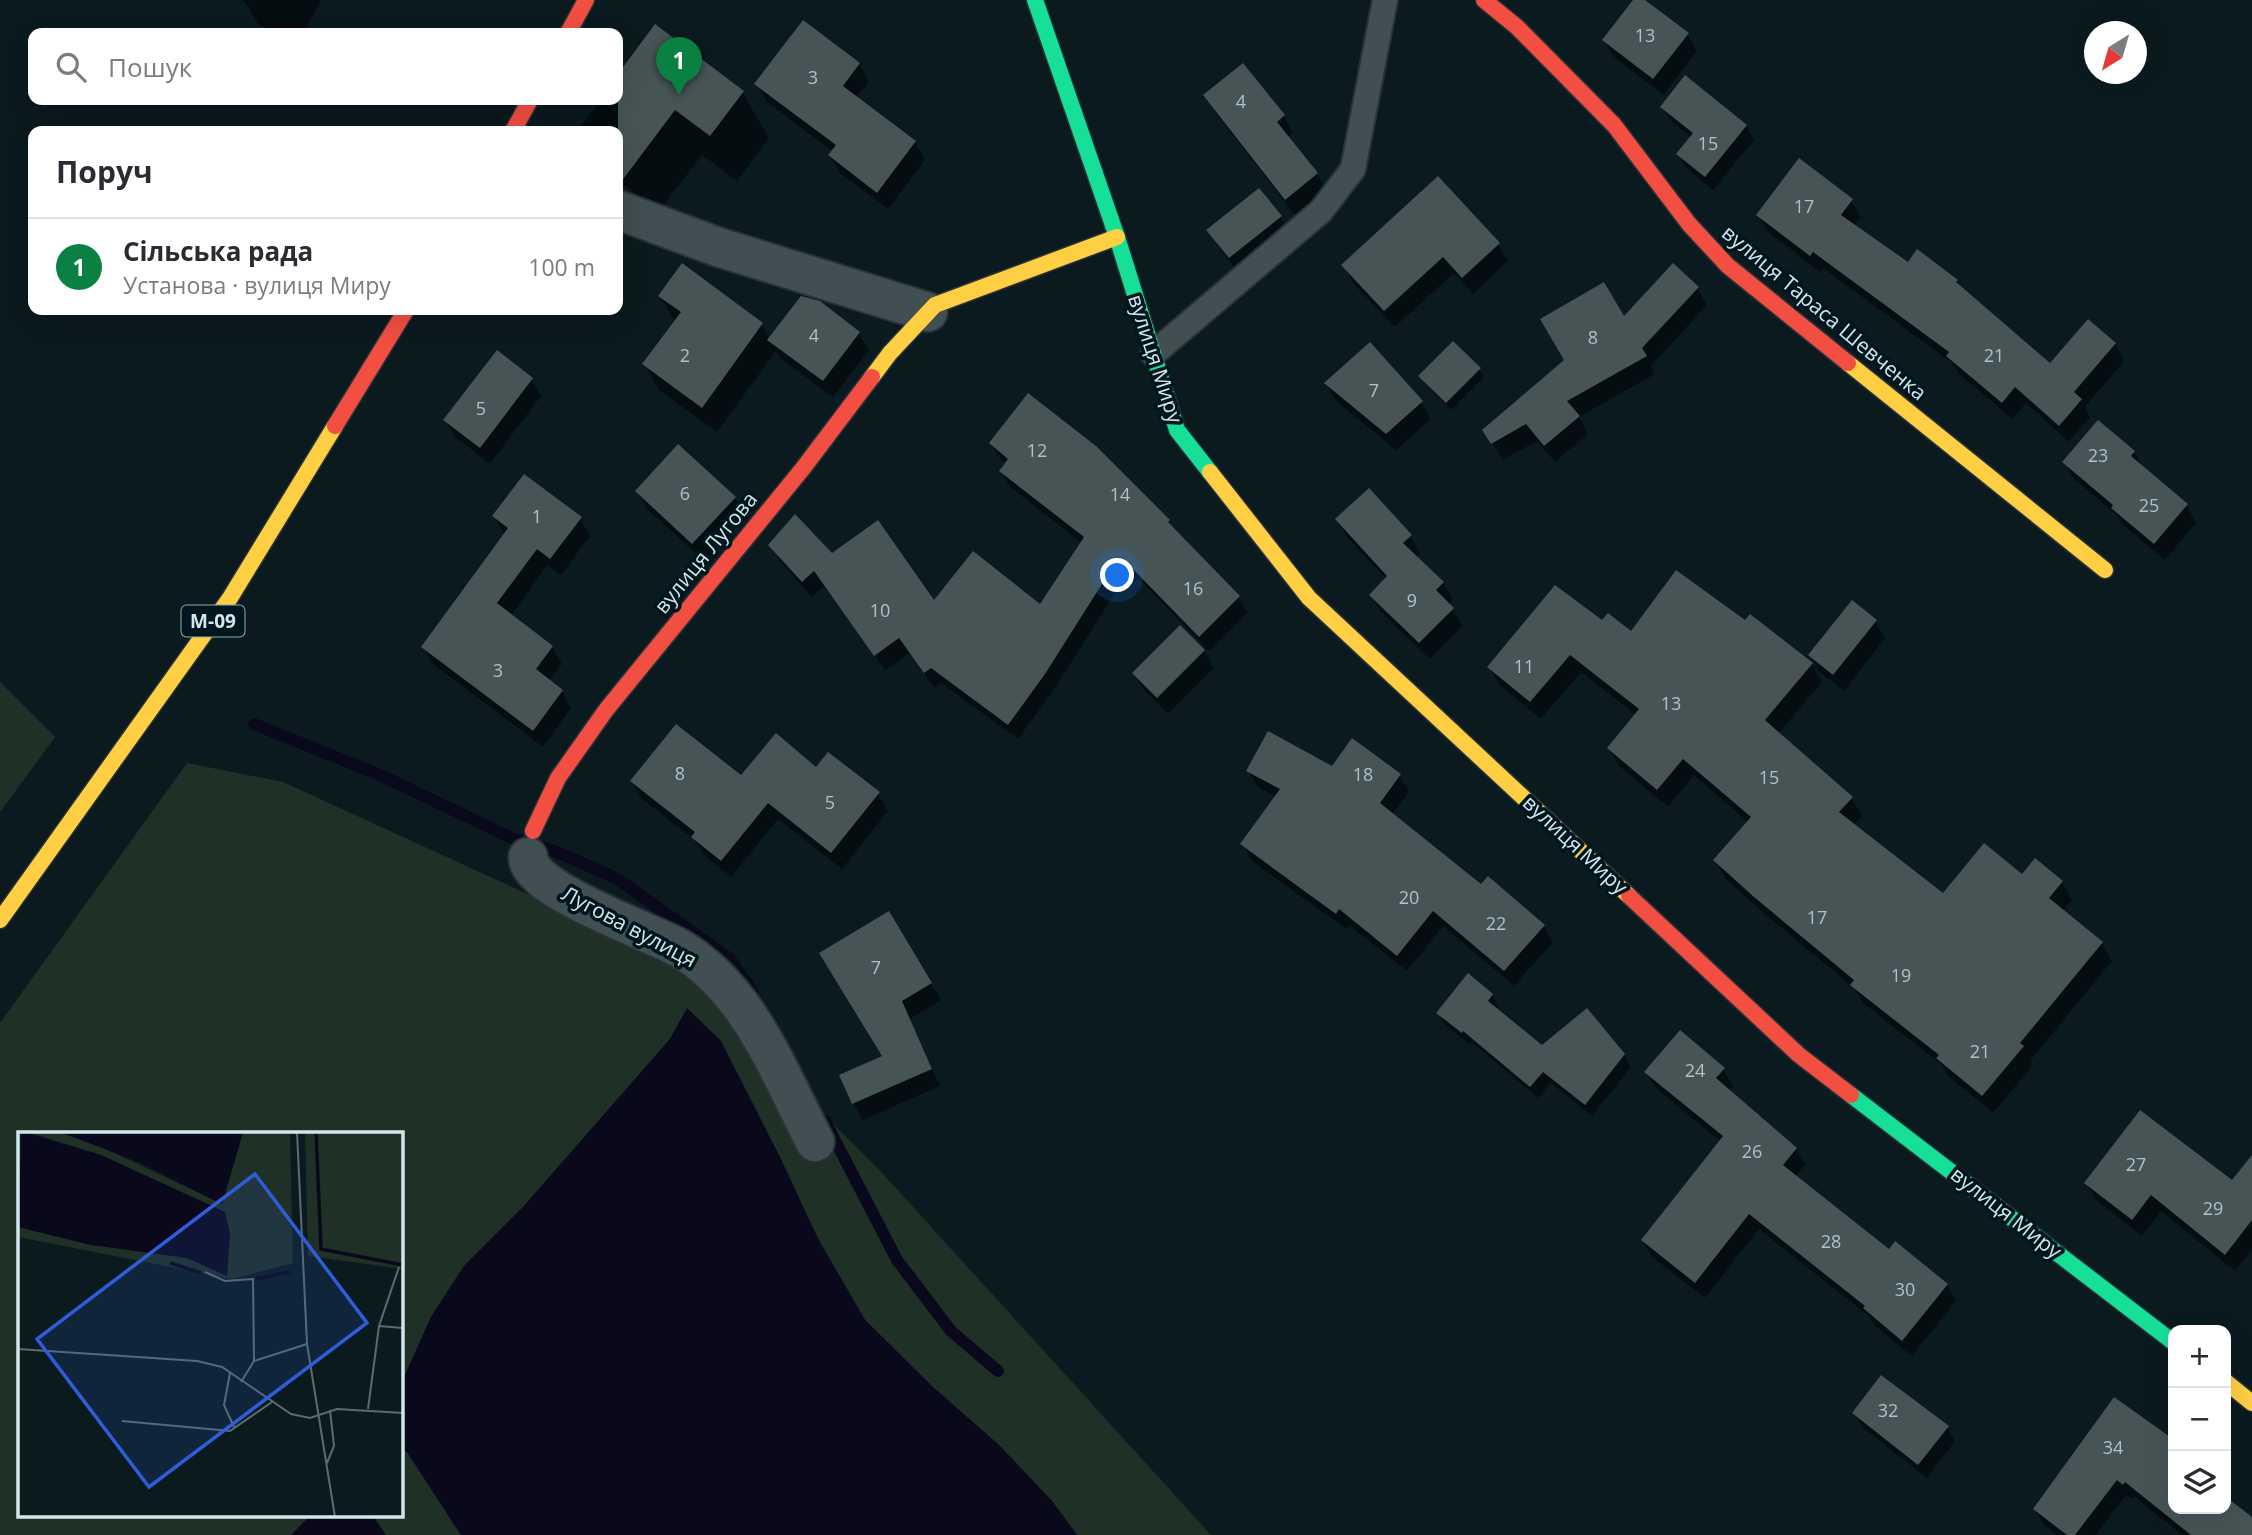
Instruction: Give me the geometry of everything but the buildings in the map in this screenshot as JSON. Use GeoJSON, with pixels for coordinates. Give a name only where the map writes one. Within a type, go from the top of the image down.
{"type":"FeatureCollection","features":[{"type":"Feature","properties":{"kind":"main road"},"geometry":{"type":"LineString","coordinates":[[571,28],[586,0]]}},
{"type":"Feature","properties":{"kind":"main road","name":"вулиця Миру"},"geometry":{"type":"LineString","coordinates":[[1035,0],[1118,237],[1177,430],[1309,598],[1800,1055],[2168,1338]]}},
{"type":"Feature","properties":{"kind":"main road","name":"вулиця Тараса Шевченка"},"geometry":{"type":"LineString","coordinates":[[1485,0],[1517,27],[1614,125],[1689,224],[1728,266],[2105,570]]}},
{"type":"Feature","properties":{"kind":"main road"},"geometry":{"type":"LineString","coordinates":[[516,126],[527,105]]}},
{"type":"Feature","properties":{"kind":"main road"},"geometry":{"type":"LineString","coordinates":[[928,313],[936,304],[1118,237]]}},
{"type":"Feature","properties":{"kind":"main road","name":"вулиця Лугова"},"geometry":{"type":"LineString","coordinates":[[531,844],[558,778],[606,710],[804,467],[890,353],[928,313]]}},
{"type":"Feature","properties":{"kind":"main road","name":"М-09"},"geometry":{"type":"LineString","coordinates":[[0,920],[230,598],[403,315]]}},
{"type":"Feature","properties":{"kind":"main road"},"geometry":{"type":"LineString","coordinates":[[2231,1386],[2252,1403]]}},
{"type":"Feature","properties":{"kind":"street"},"geometry":{"type":"LineString","coordinates":[[623,212],[718,247],[928,313]]}},
{"type":"Feature","properties":{"kind":"street","name":"Лугова вулиця"},"geometry":{"type":"LineString","coordinates":[[531,844],[528,862],[540,877],[562,893],[678,948],[700,962],[724,985],[751,1019],[815,1142]]}},
{"type":"Feature","properties":{"kind":"lane"},"geometry":{"type":"LineString","coordinates":[[1153,354],[1321,211],[1353,169],[1385,0]]}},
{"type":"Feature","properties":{"kind":"green space"},"geometry":{"type":"Polygon","coordinates":[[[0,682],[55,737],[0,812],[0,682]]]}},
{"type":"Feature","properties":{"kind":"green space"},"geometry":{"type":"Polygon","coordinates":[[[187,763],[283,782],[669,959],[884,1175],[1211,1535],[1077,1535],[1052,1501],[999,1445],[934,1388],[865,1320],[687,1009],[670,1039],[523,1207],[464,1266],[431,1317],[402,1382],[402,1132],[18,1132],[18,1518],[308,1518],[291,1535],[0,1535],[0,1023],[187,763]]]}},
{"type":"Feature","properties":{"kind":"green space"},"geometry":{"type":"Polygon","coordinates":[[[402,1449],[407,1452],[461,1535],[386,1535],[374,1518],[402,1518],[402,1449]]]}},
{"type":"Feature","properties":{"kind":"water"},"geometry":{"type":"Polygon","coordinates":[[[687,1008],[721,1041],[820,1243],[865,1320],[934,1388],[999,1445],[1052,1501],[1077,1535],[461,1535],[407,1452],[402,1449],[402,1382],[431,1317],[464,1266],[523,1207],[670,1039],[687,1008]]]}},
{"type":"Feature","properties":{"kind":"water"},"geometry":{"type":"Polygon","coordinates":[[[308,1518],[374,1518],[386,1535],[291,1535],[308,1518]]]}},
{"type":"Feature","properties":{"kind":"waterway"},"geometry":{"type":"LineString","coordinates":[[254,724],[378,774],[514,839],[557,852],[616,878],[730,959],[753,992]]}},
{"type":"Feature","properties":{"kind":"waterway"},"geometry":{"type":"LineString","coordinates":[[825,1121],[897,1260],[951,1331],[998,1371]]}},
{"type":"Feature","properties":{"kind":"traffic: fast"},"geometry":{"type":"LineString","coordinates":[[1035,0],[1117,237],[1177,430],[1210,472]]}},
{"type":"Feature","properties":{"kind":"traffic: fast"},"geometry":{"type":"LineString","coordinates":[[1851,1095],[2168,1338]]}},
{"type":"Feature","properties":{"kind":"traffic: slow"},"geometry":{"type":"LineString","coordinates":[[872,377],[890,353],[935,305],[1117,237]]}},
{"type":"Feature","properties":{"kind":"traffic: slow"},"geometry":{"type":"LineString","coordinates":[[1848,363],[2105,570]]}},
{"type":"Feature","properties":{"kind":"traffic: slow"},"geometry":{"type":"LineString","coordinates":[[0,920],[230,598],[335,426]]}},
{"type":"Feature","properties":{"kind":"traffic: slow"},"geometry":{"type":"LineString","coordinates":[[1210,472],[1309,598],[1629,896]]}},
{"type":"Feature","properties":{"kind":"traffic: slow"},"geometry":{"type":"LineString","coordinates":[[2231,1386],[2252,1403]]}},
{"type":"Feature","properties":{"kind":"traffic: jam"},"geometry":{"type":"LineString","coordinates":[[571,28],[586,0]]}},
{"type":"Feature","properties":{"kind":"traffic: jam"},"geometry":{"type":"LineString","coordinates":[[1484,0],[1517,27],[1614,125],[1689,224],[1728,266],[1848,363]]}},
{"type":"Feature","properties":{"kind":"traffic: jam"},"geometry":{"type":"LineString","coordinates":[[516,126],[527,105]]}},
{"type":"Feature","properties":{"kind":"traffic: jam"},"geometry":{"type":"LineString","coordinates":[[335,426],[403,315]]}},
{"type":"Feature","properties":{"kind":"traffic: jam"},"geometry":{"type":"LineString","coordinates":[[533,831],[558,778],[606,710],[804,467],[872,377]]}},
{"type":"Feature","properties":{"kind":"traffic: jam"},"geometry":{"type":"LineString","coordinates":[[1629,896],[1799,1055],[1851,1095]]}},
{"type":"Feature","properties":{"kind":"place","name":"Сільська рада"},"geometry":{"type":"Point","coordinates":[679,95]}}]}
